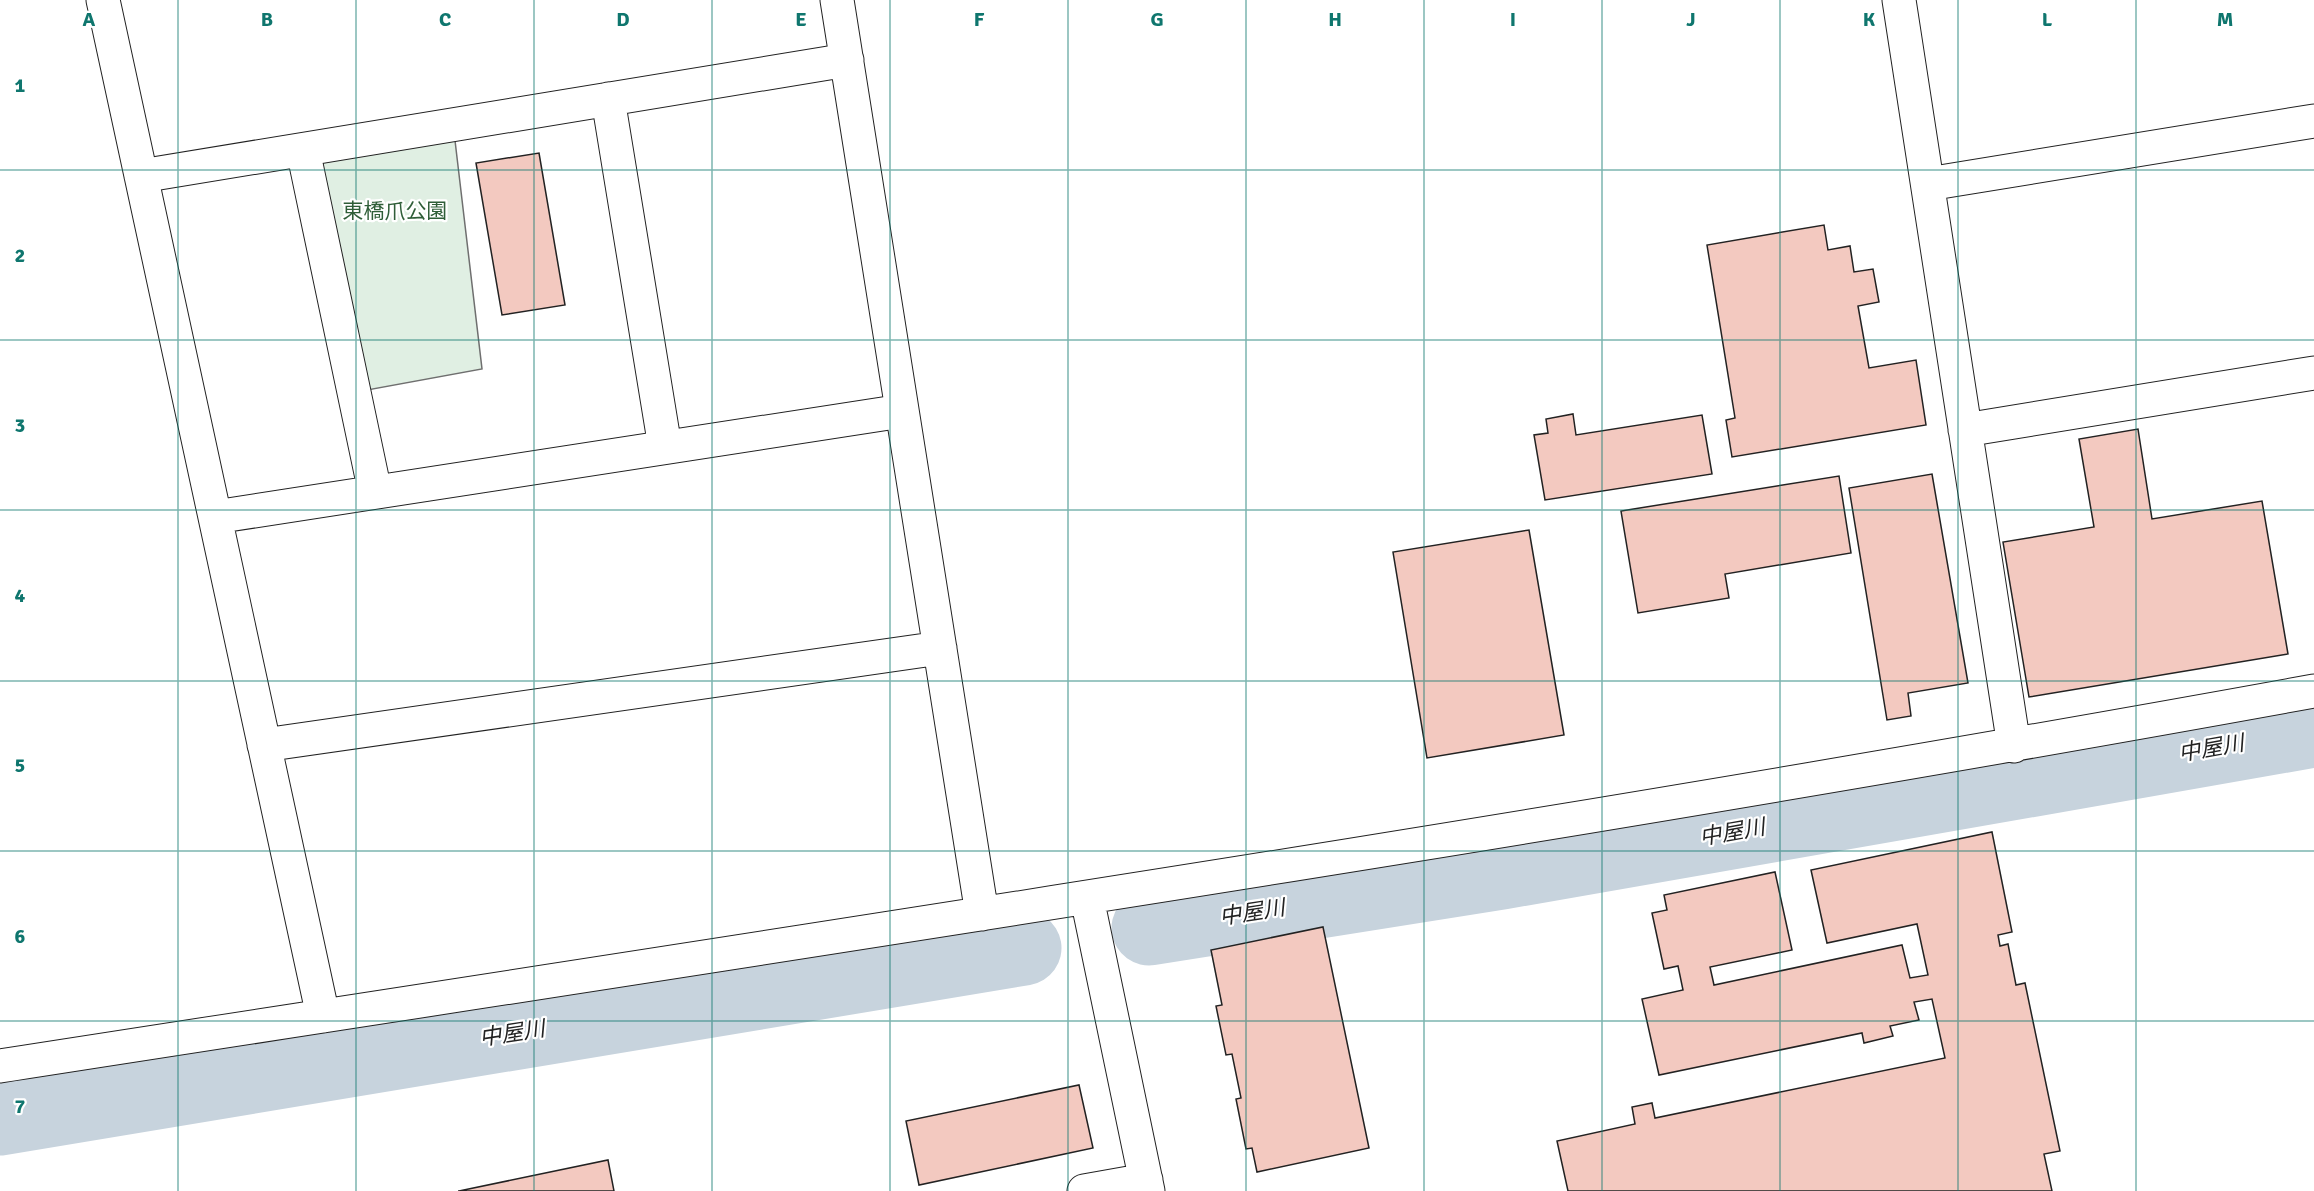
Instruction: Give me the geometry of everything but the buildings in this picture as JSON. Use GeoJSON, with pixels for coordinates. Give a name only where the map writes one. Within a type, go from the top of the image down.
{"type":"FeatureCollection","features":[{"type":"Feature","properties":{"kind":"street"},"geometry":{"type":"LineString","coordinates":[[103,0],[323,1016]]}},
{"type":"Feature","properties":{"kind":"street"},"geometry":{"type":"LineString","coordinates":[[837,0],[982,914]]}},
{"type":"Feature","properties":{"kind":"street"},"geometry":{"type":"LineString","coordinates":[[1899,0],[2014,746]]}},
{"type":"Feature","properties":{"kind":"street"},"geometry":{"type":"LineString","coordinates":[[141,176],[847,60]]}},
{"type":"Feature","properties":{"kind":"street"},"geometry":{"type":"LineString","coordinates":[[608,99],[665,447]]}},
{"type":"Feature","properties":{"kind":"street"},"geometry":{"type":"LineString","coordinates":[[1928,184],[2314,121]]}},
{"type":"Feature","properties":{"kind":"street"},"geometry":{"type":"LineString","coordinates":[[303,150],[375,492]]}},
{"type":"Feature","properties":{"kind":"street"},"geometry":{"type":"LineString","coordinates":[[1965,430],[2314,373]]}},
{"type":"Feature","properties":{"kind":"street"},"geometry":{"type":"LineString","coordinates":[[215,517],[902,411]]}},
{"type":"Feature","properties":{"kind":"street"},"geometry":{"type":"LineString","coordinates":[[264,745],[940,648]]}},
{"type":"Feature","properties":{"kind":"street"},"geometry":{"type":"LineString","coordinates":[[0,1066],[1088,898],[2014,746],[2314,691]]}},
{"type":"Feature","properties":{"kind":"street"},"geometry":{"type":"LineString","coordinates":[[1084,1191],[1147,1185],[1088,898]]}},
{"type":"Feature","properties":{"kind":"green space","name":"東橋爪公園"},"geometry":{"type":"Polygon","coordinates":[[[454,132],[482,369],[362,391],[311,154],[454,132]]]}},
{"type":"Feature","properties":{"kind":"waterway","name":"中屋川"},"geometry":{"type":"LineString","coordinates":[[1149,928],[1502,872],[2314,730]]}},
{"type":"Feature","properties":{"kind":"waterway","name":"中屋川"},"geometry":{"type":"LineString","coordinates":[[0,1118],[1024,948]]}}]}
